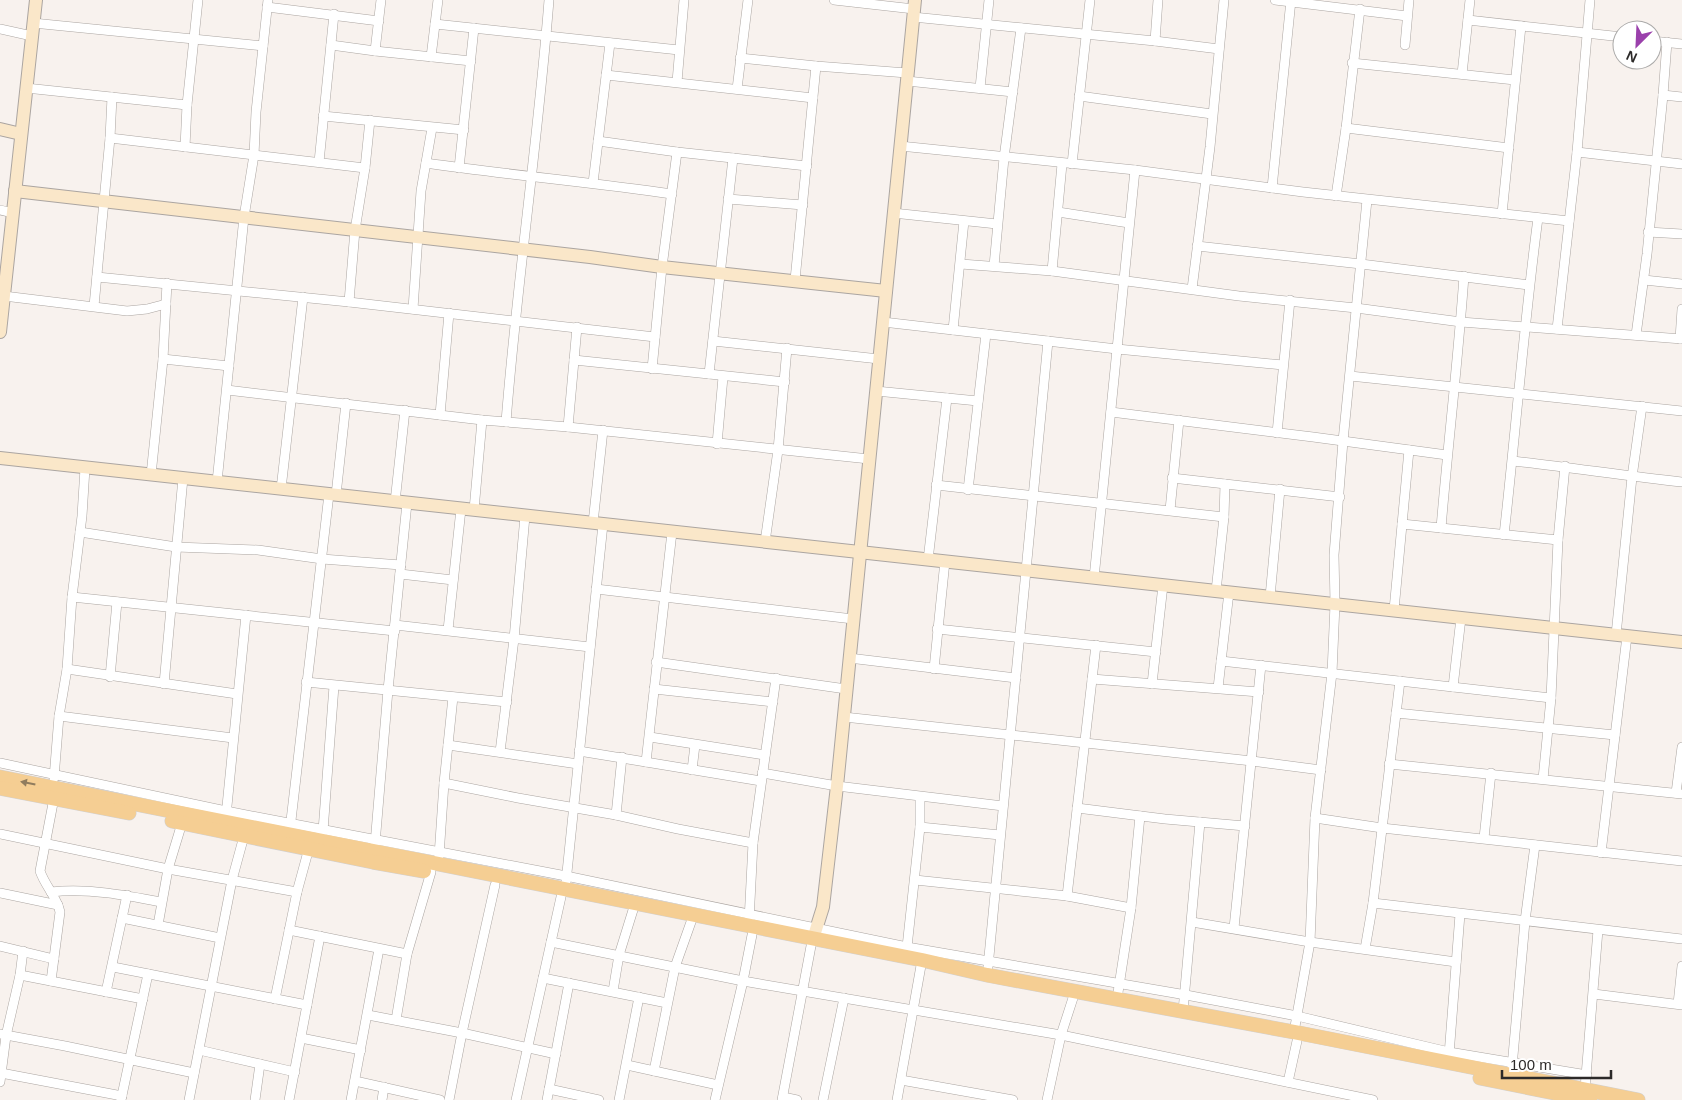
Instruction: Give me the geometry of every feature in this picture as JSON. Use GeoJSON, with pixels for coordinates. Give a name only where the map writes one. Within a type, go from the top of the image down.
{"type":"FeatureCollection","features":[{"type":"Feature","properties":{"kind":"main road"},"geometry":{"type":"LineString","coordinates":[[0,777],[226,816],[375,845],[436,863],[495,885],[564,888],[633,910],[691,922],[750,925]]}},
{"type":"Feature","properties":{"kind":"main road"},"geometry":{"type":"LineString","coordinates":[[0,788],[54,787],[182,823],[373,862],[436,863],[813,938],[1073,998],[1587,1088]]}},
{"type":"Feature","properties":{"kind":"main road"},"geometry":{"type":"LineString","coordinates":[[922,964],[988,968],[1117,999],[1296,1037],[1449,1057],[1511,1069],[1635,1100]]}},
{"type":"Feature","properties":{"kind":"street"},"geometry":{"type":"LineString","coordinates":[[0,332],[4,296],[6,212],[15,191],[36,0]]}},
{"type":"Feature","properties":{"kind":"street"},"geometry":{"type":"LineString","coordinates":[[185,147],[187,105],[198,0]]}},
{"type":"Feature","properties":{"kind":"street"},"geometry":{"type":"LineString","coordinates":[[375,51],[381,0]]}},
{"type":"Feature","properties":{"kind":"street"},"geometry":{"type":"LineString","coordinates":[[432,56],[438,0]]}},
{"type":"Feature","properties":{"kind":"street"},"geometry":{"type":"LineString","coordinates":[[506,422],[515,321],[547,35],[549,0]]}},
{"type":"Feature","properties":{"kind":"street"},"geometry":{"type":"LineString","coordinates":[[676,82],[684,0]]}},
{"type":"Feature","properties":{"kind":"street"},"geometry":{"type":"LineString","coordinates":[[737,90],[748,0]]}},
{"type":"Feature","properties":{"kind":"street"},"geometry":{"type":"LineString","coordinates":[[834,0],[914,8],[986,24],[1219,49]]}},
{"type":"Feature","properties":{"kind":"street"},"geometry":{"type":"LineString","coordinates":[[980,88],[989,0]]}},
{"type":"Feature","properties":{"kind":"street"},"geometry":{"type":"LineString","coordinates":[[1072,164],[1090,0]]}},
{"type":"Feature","properties":{"kind":"street"},"geometry":{"type":"LineString","coordinates":[[1155,41],[1158,0]]}},
{"type":"Feature","properties":{"kind":"street"},"geometry":{"type":"LineString","coordinates":[[1192,289],[1224,0]]}},
{"type":"Feature","properties":{"kind":"street"},"geometry":{"type":"LineString","coordinates":[[1275,0],[1408,16]]}},
{"type":"Feature","properties":{"kind":"street"},"geometry":{"type":"LineString","coordinates":[[1405,45],[1409,0]]}},
{"type":"Feature","properties":{"kind":"street"},"geometry":{"type":"LineString","coordinates":[[1462,74],[1470,0]]}},
{"type":"Feature","properties":{"kind":"street"},"geometry":{"type":"LineString","coordinates":[[1557,329],[1577,152],[1590,0]]}},
{"type":"Feature","properties":{"kind":"street"},"geometry":{"type":"LineString","coordinates":[[1272,188],[1291,1]]}},
{"type":"Feature","properties":{"kind":"street"},"geometry":{"type":"LineString","coordinates":[[217,482],[244,217],[254,155],[256,112],[267,3],[379,20]]}},
{"type":"Feature","properties":{"kind":"street"},"geometry":{"type":"LineString","coordinates":[[797,1100],[782,1099],[813,938],[823,907],[844,717],[914,8]]}},
{"type":"Feature","properties":{"kind":"street"},"geometry":{"type":"LineString","coordinates":[[1336,196],[1360,9]]}},
{"type":"Feature","properties":{"kind":"street"},"geometry":{"type":"LineString","coordinates":[[318,162],[334,14]]}},
{"type":"Feature","properties":{"kind":"street"},"geometry":{"type":"LineString","coordinates":[[1468,20],[1612,36]]}},
{"type":"Feature","properties":{"kind":"street"},"geometry":{"type":"LineString","coordinates":[[33,23],[263,46]]}},
{"type":"Feature","properties":{"kind":"street"},"geometry":{"type":"LineString","coordinates":[[435,24],[679,50]]}},
{"type":"Feature","properties":{"kind":"street"},"geometry":{"type":"LineString","coordinates":[[1502,214],[1521,26]]}},
{"type":"Feature","properties":{"kind":"street"},"geometry":{"type":"LineString","coordinates":[[459,168],[474,28]]}},
{"type":"Feature","properties":{"kind":"street"},"geometry":{"type":"LineString","coordinates":[[994,266],[1004,158],[1022,28]]}},
{"type":"Feature","properties":{"kind":"street"},"geometry":{"type":"LineString","coordinates":[[0,29],[32,36]]}},
{"type":"Feature","properties":{"kind":"street"},"geometry":{"type":"LineString","coordinates":[[1662,41],[1682,44]]}},
{"type":"Feature","properties":{"kind":"street"},"geometry":{"type":"LineString","coordinates":[[1636,335],[1644,280],[1667,42]]}},
{"type":"Feature","properties":{"kind":"street"},"geometry":{"type":"LineString","coordinates":[[593,183],[610,43]]}},
{"type":"Feature","properties":{"kind":"street"},"geometry":{"type":"LineString","coordinates":[[330,45],[471,61]]}},
{"type":"Feature","properties":{"kind":"street"},"geometry":{"type":"LineString","coordinates":[[740,58],[907,77],[1013,92]]}},
{"type":"Feature","properties":{"kind":"street"},"geometry":{"type":"LineString","coordinates":[[1352,63],[1515,80]]}},
{"type":"Feature","properties":{"kind":"street"},"geometry":{"type":"LineString","coordinates":[[795,280],[816,66]]}},
{"type":"Feature","properties":{"kind":"street"},"geometry":{"type":"LineString","coordinates":[[606,75],[814,98]]}},
{"type":"Feature","properties":{"kind":"street"},"geometry":{"type":"LineString","coordinates":[[26,88],[187,105]]}},
{"type":"Feature","properties":{"kind":"street"},"geometry":{"type":"LineString","coordinates":[[1663,94],[1682,97]]}},
{"type":"Feature","properties":{"kind":"street"},"geometry":{"type":"LineString","coordinates":[[1079,96],[1212,114]]}},
{"type":"Feature","properties":{"kind":"street"},"geometry":{"type":"LineString","coordinates":[[94,306],[110,138],[112,97]]}},
{"type":"Feature","properties":{"kind":"street"},"geometry":{"type":"LineString","coordinates":[[323,116],[464,130]]}},
{"type":"Feature","properties":{"kind":"street"},"geometry":{"type":"LineString","coordinates":[[349,302],[355,230],[365,168],[370,120]]}},
{"type":"Feature","properties":{"kind":"street"},"geometry":{"type":"LineString","coordinates":[[413,309],[417,238],[432,128]]}},
{"type":"Feature","properties":{"kind":"street"},"geometry":{"type":"LineString","coordinates":[[1346,128],[1508,148]]}},
{"type":"Feature","properties":{"kind":"street"},"geometry":{"type":"LineString","coordinates":[[0,129],[21,134]]}},
{"type":"Feature","properties":{"kind":"street"},"geometry":{"type":"LineString","coordinates":[[110,138],[365,168]]}},
{"type":"Feature","properties":{"kind":"street"},"geometry":{"type":"LineString","coordinates":[[598,141],[677,152],[807,166]]}},
{"type":"Feature","properties":{"kind":"street"},"geometry":{"type":"LineString","coordinates":[[900,146],[1135,170],[1367,200],[1569,221]]}},
{"type":"Feature","properties":{"kind":"street"},"geometry":{"type":"LineString","coordinates":[[652,369],[662,267],[677,152]]}},
{"type":"Feature","properties":{"kind":"street"},"geometry":{"type":"LineString","coordinates":[[1577,152],[1682,164]]}},
{"type":"Feature","properties":{"kind":"street"},"geometry":{"type":"LineString","coordinates":[[709,374],[733,158]]}},
{"type":"Feature","properties":{"kind":"street"},"geometry":{"type":"LineString","coordinates":[[426,163],[672,194]]}},
{"type":"Feature","properties":{"kind":"street"},"geometry":{"type":"LineString","coordinates":[[1052,271],[1062,164]]}},
{"type":"Feature","properties":{"kind":"street"},"geometry":{"type":"LineString","coordinates":[[1094,578],[1135,170]]}},
{"type":"Feature","properties":{"kind":"street"},"geometry":{"type":"LineString","coordinates":[[15,191],[662,267],[886,291]]}},
{"type":"Feature","properties":{"kind":"street"},"geometry":{"type":"LineString","coordinates":[[728,199],[803,205]]}},
{"type":"Feature","properties":{"kind":"street"},"geometry":{"type":"LineString","coordinates":[[1288,1082],[1310,942],[1315,818],[1332,673],[1335,604],[1334,555],[1343,441],[1367,200]]}},
{"type":"Feature","properties":{"kind":"street"},"geometry":{"type":"LineString","coordinates":[[1058,212],[1129,223]]}},
{"type":"Feature","properties":{"kind":"street"},"geometry":{"type":"LineString","coordinates":[[894,213],[964,222],[997,224]]}},
{"type":"Feature","properties":{"kind":"street"},"geometry":{"type":"LineString","coordinates":[[1504,535],[1513,461],[1524,328],[1538,218]]}},
{"type":"Feature","properties":{"kind":"street"},"geometry":{"type":"LineString","coordinates":[[953,330],[964,222]]}},
{"type":"Feature","properties":{"kind":"street"},"geometry":{"type":"LineString","coordinates":[[1648,232],[1682,234]]}},
{"type":"Feature","properties":{"kind":"street"},"geometry":{"type":"LineString","coordinates":[[1197,246],[1529,285]]}},
{"type":"Feature","properties":{"kind":"street"},"geometry":{"type":"LineString","coordinates":[[961,264],[1052,271],[1461,322],[1681,339],[1682,309]]}},
{"type":"Feature","properties":{"kind":"street"},"geometry":{"type":"LineString","coordinates":[[1441,528],[1464,276]]}},
{"type":"Feature","properties":{"kind":"street"},"geometry":{"type":"LineString","coordinates":[[97,277],[303,297],[655,337]]}},
{"type":"Feature","properties":{"kind":"street"},"geometry":{"type":"LineString","coordinates":[[1644,280],[1682,284]]}},
{"type":"Feature","properties":{"kind":"street"},"geometry":{"type":"LineString","coordinates":[[151,475],[164,359],[167,283]]}},
{"type":"Feature","properties":{"kind":"street"},"geometry":{"type":"LineString","coordinates":[[4,296],[132,311],[166,304]]}},
{"type":"Feature","properties":{"kind":"street"},"geometry":{"type":"LineString","coordinates":[[281,489],[303,297]]}},
{"type":"Feature","properties":{"kind":"street"},"geometry":{"type":"LineString","coordinates":[[1277,433],[1290,300]]}},
{"type":"Feature","properties":{"kind":"street"},"geometry":{"type":"LineString","coordinates":[[440,415],[449,313]]}},
{"type":"Feature","properties":{"kind":"street"},"geometry":{"type":"LineString","coordinates":[[883,322],[1117,349],[1284,365]]}},
{"type":"Feature","properties":{"kind":"street"},"geometry":{"type":"LineString","coordinates":[[568,427],[577,327]]}},
{"type":"Feature","properties":{"kind":"street"},"geometry":{"type":"LineString","coordinates":[[968,490],[986,334]]}},
{"type":"Feature","properties":{"kind":"street"},"geometry":{"type":"LineString","coordinates":[[988,968],[1009,735],[1021,639],[1048,340]]}},
{"type":"Feature","properties":{"kind":"street"},"geometry":{"type":"LineString","coordinates":[[713,341],[879,359]]}},
{"type":"Feature","properties":{"kind":"street"},"geometry":{"type":"LineString","coordinates":[[765,542],[778,450],[787,348]]}},
{"type":"Feature","properties":{"kind":"street"},"geometry":{"type":"LineString","coordinates":[[164,359],[230,366]]}},
{"type":"Feature","properties":{"kind":"street"},"geometry":{"type":"LineString","coordinates":[[574,360],[785,382]]}},
{"type":"Feature","properties":{"kind":"street"},"geometry":{"type":"LineString","coordinates":[[1350,376],[1682,411]]}},
{"type":"Feature","properties":{"kind":"street"},"geometry":{"type":"LineString","coordinates":[[717,444],[723,377]]}},
{"type":"Feature","properties":{"kind":"street"},"geometry":{"type":"LineString","coordinates":[[227,390],[482,420],[603,430],[717,444],[869,459]]}},
{"type":"Feature","properties":{"kind":"street"},"geometry":{"type":"LineString","coordinates":[[876,392],[978,401]]}},
{"type":"Feature","properties":{"kind":"street"},"geometry":{"type":"LineString","coordinates":[[928,560],[947,398]]}},
{"type":"Feature","properties":{"kind":"street"},"geometry":{"type":"LineString","coordinates":[[346,403],[322,559],[290,829],[323,831],[375,845],[400,569],[405,410]]}},
{"type":"Feature","properties":{"kind":"street"},"geometry":{"type":"LineString","coordinates":[[1601,853],[1615,735],[1632,476],[1642,406]]}},
{"type":"Feature","properties":{"kind":"street"},"geometry":{"type":"LineString","coordinates":[[1111,412],[1447,455]]}},
{"type":"Feature","properties":{"kind":"street"},"geometry":{"type":"LineString","coordinates":[[474,510],[482,420]]}},
{"type":"Feature","properties":{"kind":"street"},"geometry":{"type":"LineString","coordinates":[[1170,510],[1179,420]]}},
{"type":"Feature","properties":{"kind":"street"},"geometry":{"type":"LineString","coordinates":[[516,1100],[564,888],[596,589],[603,430]]}},
{"type":"Feature","properties":{"kind":"street"},"geometry":{"type":"LineString","coordinates":[[1394,610],[1409,450]]}},
{"type":"Feature","properties":{"kind":"street"},"geometry":{"type":"LineString","coordinates":[[0,458],[1682,642]]}},
{"type":"Feature","properties":{"kind":"street"},"geometry":{"type":"LineString","coordinates":[[1513,461],[1682,482]]}},
{"type":"Feature","properties":{"kind":"street"},"geometry":{"type":"LineString","coordinates":[[1543,779],[1551,698],[1558,540],[1565,466]]}},
{"type":"Feature","properties":{"kind":"street"},"geometry":{"type":"LineString","coordinates":[[51,981],[60,912],[52,892],[43,881],[40,871],[54,787],[59,716],[67,670],[85,468]]}},
{"type":"Feature","properties":{"kind":"street"},"geometry":{"type":"LineString","coordinates":[[164,684],[182,478]]}},
{"type":"Feature","properties":{"kind":"street"},"geometry":{"type":"LineString","coordinates":[[1172,478],[1340,497]]}},
{"type":"Feature","properties":{"kind":"street"},"geometry":{"type":"LineString","coordinates":[[1218,688],[1221,661],[1225,484]]}},
{"type":"Feature","properties":{"kind":"street"},"geometry":{"type":"LineString","coordinates":[[936,485],[1224,517]]}},
{"type":"Feature","properties":{"kind":"street"},"geometry":{"type":"LineString","coordinates":[[1270,597],[1280,489]]}},
{"type":"Feature","properties":{"kind":"street"},"geometry":{"type":"LineString","coordinates":[[448,630],[461,509]]}},
{"type":"Feature","properties":{"kind":"street"},"geometry":{"type":"LineString","coordinates":[[500,752],[514,639],[525,516]]}},
{"type":"Feature","properties":{"kind":"street"},"geometry":{"type":"LineString","coordinates":[[1402,524],[1558,540]]}},
{"type":"Feature","properties":{"kind":"street"},"geometry":{"type":"LineString","coordinates":[[80,532],[176,547],[258,550],[400,569],[454,580]]}},
{"type":"Feature","properties":{"kind":"street"},"geometry":{"type":"LineString","coordinates":[[646,762],[672,532]]}},
{"type":"Feature","properties":{"kind":"street"},"geometry":{"type":"LineString","coordinates":[[934,669],[945,562]]}},
{"type":"Feature","properties":{"kind":"street"},"geometry":{"type":"LineString","coordinates":[[1152,684],[1163,585]]}},
{"type":"Feature","properties":{"kind":"street"},"geometry":{"type":"LineString","coordinates":[[596,589],[853,619]]}},
{"type":"Feature","properties":{"kind":"street"},"geometry":{"type":"LineString","coordinates":[[72,597],[314,622],[448,630],[590,647]]}},
{"type":"Feature","properties":{"kind":"street"},"geometry":{"type":"LineString","coordinates":[[110,677],[117,602]]}},
{"type":"Feature","properties":{"kind":"street"},"geometry":{"type":"LineString","coordinates":[[226,816],[246,615]]}},
{"type":"Feature","properties":{"kind":"street"},"geometry":{"type":"LineString","coordinates":[[1453,687],[1461,618]]}},
{"type":"Feature","properties":{"kind":"street"},"geometry":{"type":"LineString","coordinates":[[937,629],[1156,652]]}},
{"type":"Feature","properties":{"kind":"street"},"geometry":{"type":"LineString","coordinates":[[1067,896],[1096,645]]}},
{"type":"Feature","properties":{"kind":"street"},"geometry":{"type":"LineString","coordinates":[[849,658],[1016,678]]}},
{"type":"Feature","properties":{"kind":"street"},"geometry":{"type":"LineString","coordinates":[[1221,661],[1551,698]]}},
{"type":"Feature","properties":{"kind":"street"},"geometry":{"type":"LineString","coordinates":[[656,662],[846,689]]}},
{"type":"Feature","properties":{"kind":"street"},"geometry":{"type":"LineString","coordinates":[[1234,928],[1261,665]]}},
{"type":"Feature","properties":{"kind":"street"},"geometry":{"type":"LineString","coordinates":[[67,670],[238,694]]}},
{"type":"Feature","properties":{"kind":"street"},"geometry":{"type":"LineString","coordinates":[[715,1100],[743,981],[750,925],[753,843],[776,678]]}},
{"type":"Feature","properties":{"kind":"street"},"geometry":{"type":"LineString","coordinates":[[1092,679],[1259,692]]}},
{"type":"Feature","properties":{"kind":"street"},"geometry":{"type":"LineString","coordinates":[[1365,949],[1373,903],[1400,681]]}},
{"type":"Feature","properties":{"kind":"street"},"geometry":{"type":"LineString","coordinates":[[306,682],[507,702]]}},
{"type":"Feature","properties":{"kind":"street"},"geometry":{"type":"LineString","coordinates":[[323,831],[334,686]]}},
{"type":"Feature","properties":{"kind":"street"},"geometry":{"type":"LineString","coordinates":[[654,689],[772,702]]}},
{"type":"Feature","properties":{"kind":"street"},"geometry":{"type":"LineString","coordinates":[[396,1020],[406,954],[436,863],[453,697]]}},
{"type":"Feature","properties":{"kind":"street"},"geometry":{"type":"LineString","coordinates":[[1396,713],[1615,735]]}},
{"type":"Feature","properties":{"kind":"street"},"geometry":{"type":"LineString","coordinates":[[59,716],[233,738]]}},
{"type":"Feature","properties":{"kind":"street"},"geometry":{"type":"LineString","coordinates":[[844,717],[1321,770]]}},
{"type":"Feature","properties":{"kind":"street"},"geometry":{"type":"LineString","coordinates":[[650,737],[765,755]]}},
{"type":"Feature","properties":{"kind":"street"},"geometry":{"type":"LineString","coordinates":[[448,745],[578,764]]}},
{"type":"Feature","properties":{"kind":"street"},"geometry":{"type":"LineString","coordinates":[[692,770],[695,745]]}},
{"type":"Feature","properties":{"kind":"street"},"geometry":{"type":"LineString","coordinates":[[1390,764],[1679,794],[1682,747]]}},
{"type":"Feature","properties":{"kind":"street"},"geometry":{"type":"LineString","coordinates":[[579,751],[692,770],[920,797],[956,799],[1003,806]]}},
{"type":"Feature","properties":{"kind":"street"},"geometry":{"type":"LineString","coordinates":[[616,815],[622,757]]}},
{"type":"Feature","properties":{"kind":"street"},"geometry":{"type":"LineString","coordinates":[[0,763],[54,787]]}},
{"type":"Feature","properties":{"kind":"street"},"geometry":{"type":"LineString","coordinates":[[1484,838],[1491,773]]}},
{"type":"Feature","properties":{"kind":"street"},"geometry":{"type":"LineString","coordinates":[[444,783],[753,843]]}},
{"type":"Feature","properties":{"kind":"street"},"geometry":{"type":"LineString","coordinates":[[907,947],[920,827],[920,797]]}},
{"type":"Feature","properties":{"kind":"street"},"geometry":{"type":"LineString","coordinates":[[1077,808],[1245,826]]}},
{"type":"Feature","properties":{"kind":"street"},"geometry":{"type":"LineString","coordinates":[[1117,999],[1131,908],[1140,816]]}},
{"type":"Feature","properties":{"kind":"street"},"geometry":{"type":"LineString","coordinates":[[1315,818],[1382,828],[1682,861]]}},
{"type":"Feature","properties":{"kind":"street"},"geometry":{"type":"LineString","coordinates":[[1183,1012],[1200,822]]}},
{"type":"Feature","properties":{"kind":"street"},"geometry":{"type":"LineString","coordinates":[[158,925],[168,869],[182,823]]}},
{"type":"Feature","properties":{"kind":"street"},"geometry":{"type":"LineString","coordinates":[[920,827],[1000,835]]}},
{"type":"Feature","properties":{"kind":"street"},"geometry":{"type":"LineString","coordinates":[[0,834],[46,842],[168,869],[297,892]]}},
{"type":"Feature","properties":{"kind":"street"},"geometry":{"type":"LineString","coordinates":[[189,1100],[232,880],[244,836]]}},
{"type":"Feature","properties":{"kind":"street"},"geometry":{"type":"LineString","coordinates":[[1511,1069],[1525,921],[1535,845]]}},
{"type":"Feature","properties":{"kind":"street"},"geometry":{"type":"LineString","coordinates":[[275,998],[297,892],[309,848]]}},
{"type":"Feature","properties":{"kind":"street"},"geometry":{"type":"LineString","coordinates":[[915,880],[1067,896],[1131,908]]}},
{"type":"Feature","properties":{"kind":"street"},"geometry":{"type":"LineString","coordinates":[[449,1100],[495,885]]}},
{"type":"Feature","properties":{"kind":"street"},"geometry":{"type":"LineString","coordinates":[[52,892],[67,890],[127,895],[161,902]]}},
{"type":"Feature","properties":{"kind":"street"},"geometry":{"type":"LineString","coordinates":[[0,893],[58,905]]}},
{"type":"Feature","properties":{"kind":"street"},"geometry":{"type":"LineString","coordinates":[[106,992],[113,967],[127,895]]}},
{"type":"Feature","properties":{"kind":"street"},"geometry":{"type":"LineString","coordinates":[[1373,903],[1682,939]]}},
{"type":"Feature","properties":{"kind":"street"},"geometry":{"type":"LineString","coordinates":[[613,992],[619,955],[633,910]]}},
{"type":"Feature","properties":{"kind":"street"},"geometry":{"type":"LineString","coordinates":[[750,925],[813,938],[907,947],[988,968],[1120,984],[1186,995],[1297,1016],[1449,1057],[1460,914]]}},
{"type":"Feature","properties":{"kind":"street"},"geometry":{"type":"LineString","coordinates":[[122,918],[220,938]]}},
{"type":"Feature","properties":{"kind":"street"},"geometry":{"type":"LineString","coordinates":[[654,1071],[675,967],[691,922]]}},
{"type":"Feature","properties":{"kind":"street"},"geometry":{"type":"LineString","coordinates":[[1192,922],[1310,942],[1456,962]]}},
{"type":"Feature","properties":{"kind":"street"},"geometry":{"type":"LineString","coordinates":[[289,930],[406,954]]}},
{"type":"Feature","properties":{"kind":"street"},"geometry":{"type":"LineString","coordinates":[[1587,1088],[1598,930]]}},
{"type":"Feature","properties":{"kind":"street"},"geometry":{"type":"LineString","coordinates":[[289,1100],[320,936]]}},
{"type":"Feature","properties":{"kind":"street"},"geometry":{"type":"LineString","coordinates":[[551,942],[743,981],[1061,1035],[1373,1100]]}},
{"type":"Feature","properties":{"kind":"street"},"geometry":{"type":"LineString","coordinates":[[0,946],[54,959]]}},
{"type":"Feature","properties":{"kind":"street"},"geometry":{"type":"LineString","coordinates":[[351,1100],[379,949]]}},
{"type":"Feature","properties":{"kind":"street"},"geometry":{"type":"LineString","coordinates":[[23,951],[20,975],[3,1035],[1,1078],[122,1098],[148,974]]}},
{"type":"Feature","properties":{"kind":"street"},"geometry":{"type":"LineString","coordinates":[[897,1100],[912,1009],[922,964]]}},
{"type":"Feature","properties":{"kind":"street"},"geometry":{"type":"LineString","coordinates":[[1594,994],[1680,1004],[1682,966]]}},
{"type":"Feature","properties":{"kind":"street"},"geometry":{"type":"LineString","coordinates":[[113,967],[306,1005]]}},
{"type":"Feature","properties":{"kind":"street"},"geometry":{"type":"LineString","coordinates":[[20,975],[142,999]]}},
{"type":"Feature","properties":{"kind":"street"},"geometry":{"type":"LineString","coordinates":[[543,978],[667,1003]]}},
{"type":"Feature","properties":{"kind":"street"},"geometry":{"type":"LineString","coordinates":[[547,1100],[569,983]]}},
{"type":"Feature","properties":{"kind":"street"},"geometry":{"type":"LineString","coordinates":[[619,1100],[639,997]]}},
{"type":"Feature","properties":{"kind":"street"},"geometry":{"type":"LineString","coordinates":[[823,1100],[844,998]]}},
{"type":"Feature","properties":{"kind":"street"},"geometry":{"type":"LineString","coordinates":[[1047,1100],[1061,1035],[1073,998]]}},
{"type":"Feature","properties":{"kind":"street"},"geometry":{"type":"LineString","coordinates":[[368,1016],[462,1033],[556,1054]]}},
{"type":"Feature","properties":{"kind":"street"},"geometry":{"type":"LineString","coordinates":[[3,1035],[129,1058],[194,1073]]}},
{"type":"Feature","properties":{"kind":"street"},"geometry":{"type":"LineString","coordinates":[[301,1038],[361,1050]]}},
{"type":"Feature","properties":{"kind":"street"},"geometry":{"type":"LineString","coordinates":[[199,1050],[295,1072]]}},
{"type":"Feature","properties":{"kind":"street"},"geometry":{"type":"LineString","coordinates":[[255,1100],[260,1064]]}},
{"type":"Feature","properties":{"kind":"street"},"geometry":{"type":"LineString","coordinates":[[627,1065],[718,1085]]}},
{"type":"Feature","properties":{"kind":"street"},"geometry":{"type":"LineString","coordinates":[[901,1080],[981,1098],[1013,1100]]}},
{"type":"Feature","properties":{"kind":"street"},"geometry":{"type":"LineString","coordinates":[[355,1081],[440,1100]]}},
{"type":"Feature","properties":{"kind":"street"},"geometry":{"type":"LineString","coordinates":[[382,1100],[384,1088]]}},
{"type":"Feature","properties":{"kind":"street"},"geometry":{"type":"LineString","coordinates":[[549,1089],[599,1100]]}}]}
